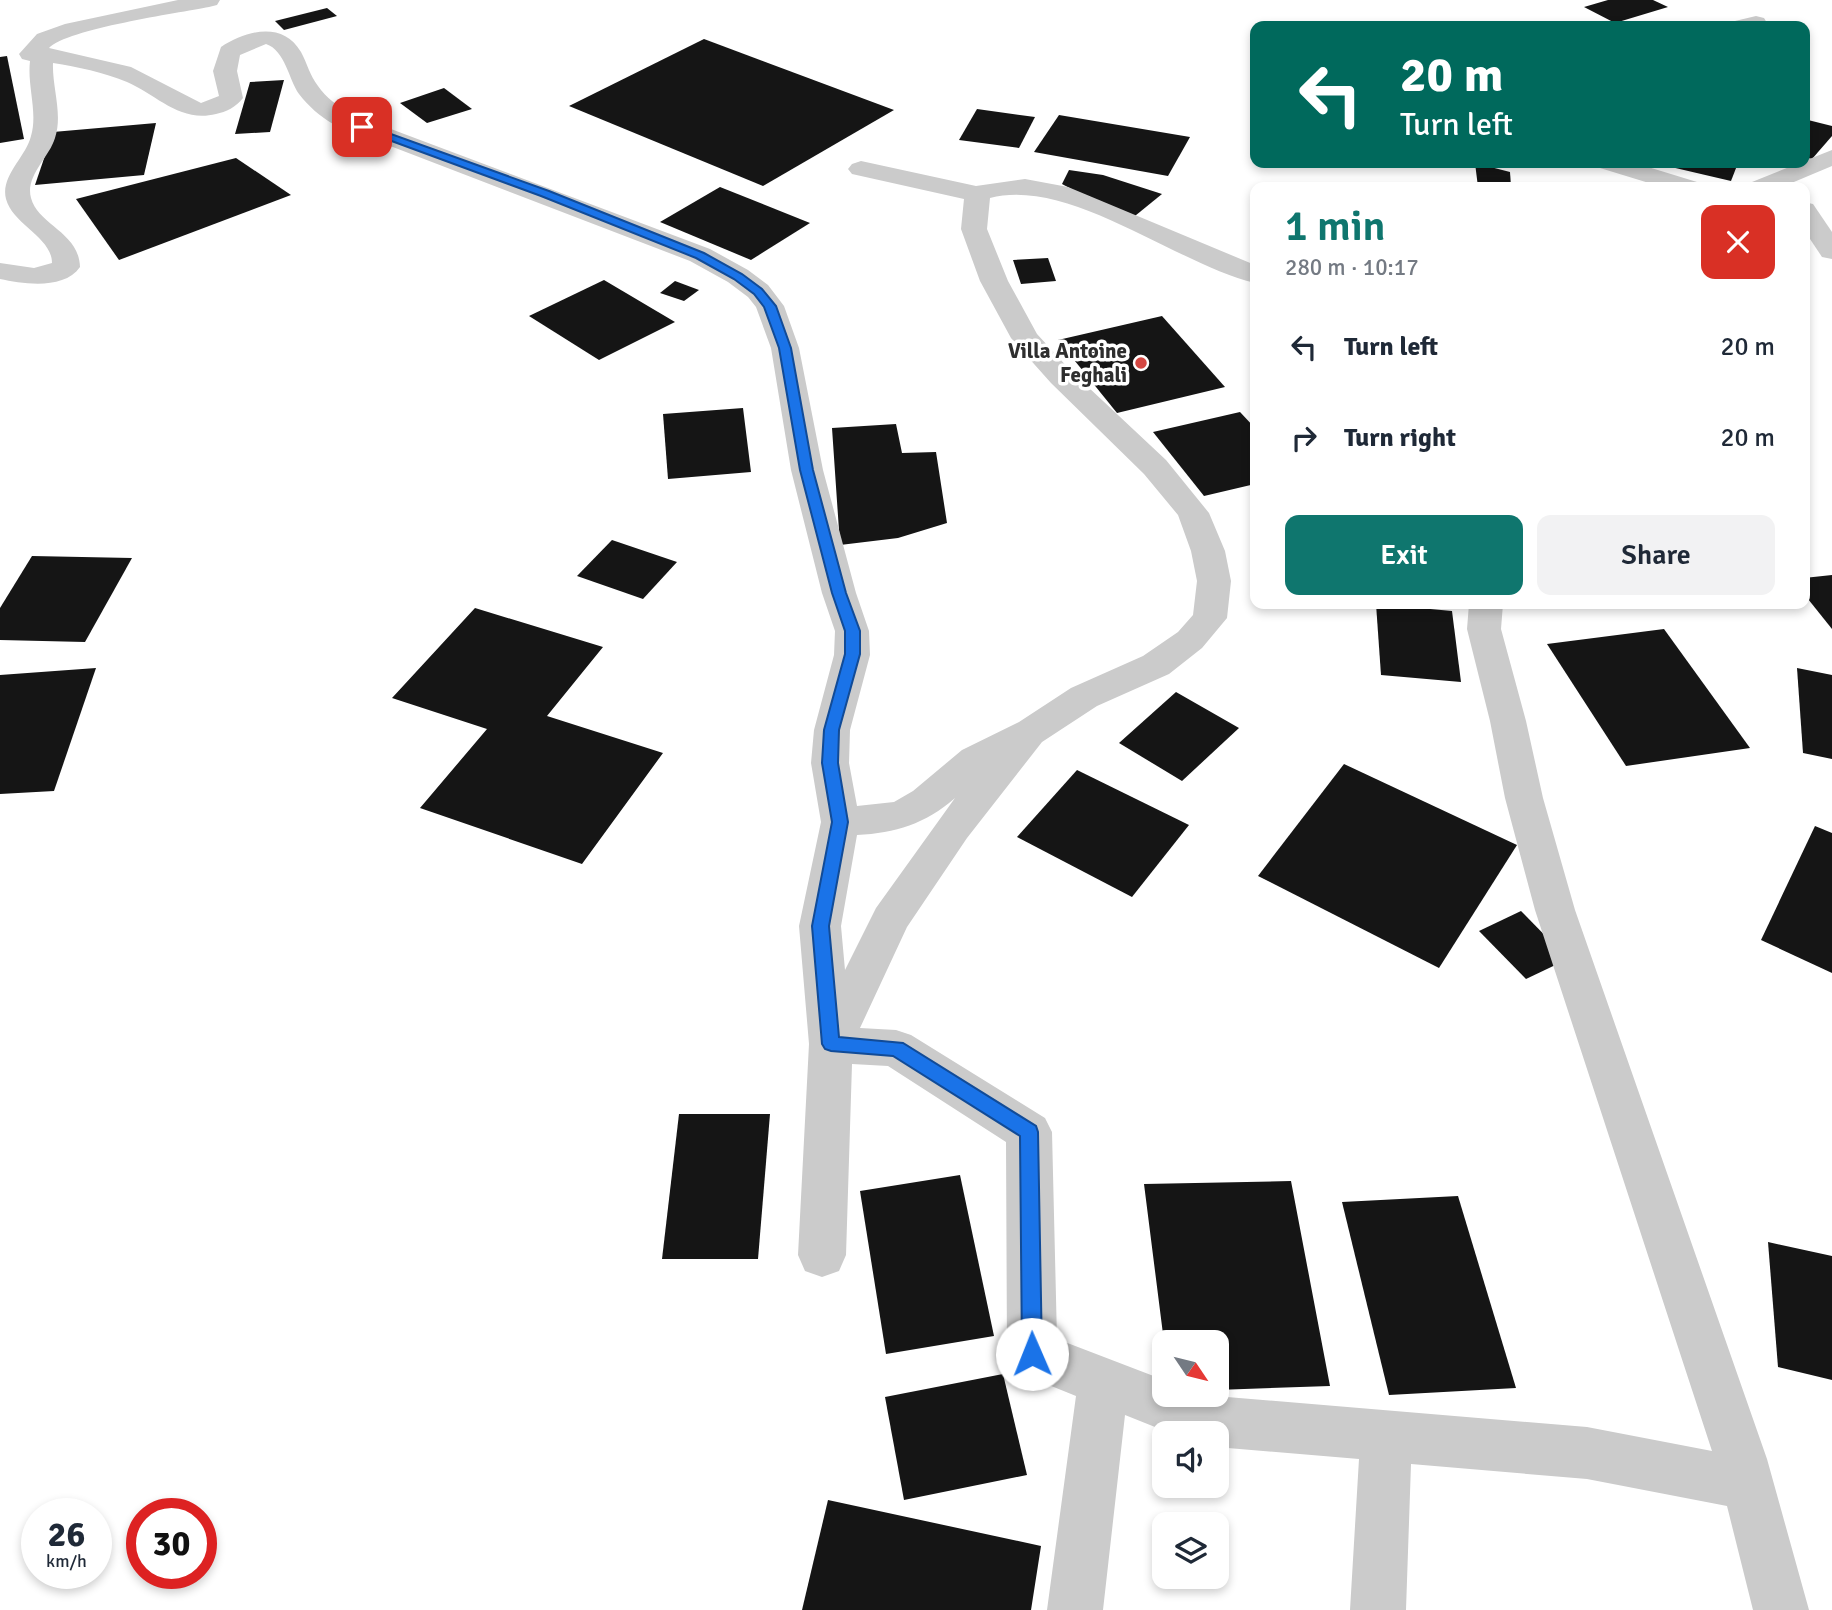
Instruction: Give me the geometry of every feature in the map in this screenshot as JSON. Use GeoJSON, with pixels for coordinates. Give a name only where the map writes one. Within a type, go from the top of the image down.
{"type":"FeatureCollection","features":[{"type":"Feature","properties":{"kind":"street"},"geometry":{"type":"LineString","coordinates":[[209,0],[73,29],[45,39],[30,54],[96,63],[149,83],[189,108],[205,110],[221,105],[231,98],[225,71],[229,52],[243,41],[274,39],[286,46],[307,90],[327,110],[342,119],[700,255],[738,276],[758,291],[770,306],[785,348],[807,470],[839,593],[852,631],[852,654],[832,730],[830,763],[840,822],[820,926],[831,1044],[822,1255]]}},
{"type":"Feature","properties":{"kind":"street"},"geometry":{"type":"LineString","coordinates":[[0,271],[34,277],[49,276],[66,267],[67,261],[61,248],[19,202],[17,187],[44,134],[46,121],[40,68],[43,54]]}},
{"type":"Feature","properties":{"kind":"street"},"geometry":{"type":"LineString","coordinates":[[1810,167],[1832,157]]}},
{"type":"Feature","properties":{"kind":"street"},"geometry":{"type":"LineString","coordinates":[[1625,168],[1672,182]]}},
{"type":"Feature","properties":{"kind":"street"},"geometry":{"type":"LineString","coordinates":[[1775,182],[1807,168]]}},
{"type":"Feature","properties":{"kind":"street"},"geometry":{"type":"LineString","coordinates":[[861,169],[977,194],[1018,184],[1073,195],[1250,273]]}},
{"type":"Feature","properties":{"kind":"street"},"geometry":{"type":"LineString","coordinates":[[840,822],[885,819],[905,814],[927,801],[975,760],[1032,731],[1084,697],[1156,665],[1190,640],[1210,618],[1214,581],[1208,551],[1194,513],[1155,467],[1061,377],[1026,338],[995,281],[974,229],[977,194]]}},
{"type":"Feature","properties":{"kind":"street"},"geometry":{"type":"LineString","coordinates":[[1810,219],[1832,251]]}},
{"type":"Feature","properties":{"kind":"street"},"geometry":{"type":"LineString","coordinates":[[1486,609],[1484,629],[1508,721],[1524,798],[1555,910],[1748,1484],[1781,1610]]}},
{"type":"Feature","properties":{"kind":"street"},"geometry":{"type":"LineString","coordinates":[[831,1044],[890,919],[953,828],[1032,731]]}},
{"type":"Feature","properties":{"kind":"street"},"geometry":{"type":"LineString","coordinates":[[831,1044],[896,1048],[1029,1132],[1032,1354],[1200,1420],[1587,1453],[1748,1484]]}},
{"type":"Feature","properties":{"kind":"street"},"geometry":{"type":"LineString","coordinates":[[1075,1610],[1103,1382]]}},
{"type":"Feature","properties":{"kind":"street"},"geometry":{"type":"LineString","coordinates":[[1378,1610],[1385,1456],[1382,1436]]}},
{"type":"Feature","properties":{"kind":"building"},"geometry":{"type":"Polygon","coordinates":[[[1608,0],[1653,0],[1668,7],[1622,21],[1611,21],[1584,7],[1608,0]]]}},
{"type":"Feature","properties":{"kind":"building"},"geometry":{"type":"Polygon","coordinates":[[[327,8],[337,16],[284,30],[275,21],[327,8]]]}},
{"type":"Feature","properties":{"kind":"building"},"geometry":{"type":"Polygon","coordinates":[[[704,39],[894,110],[763,186],[569,106],[704,39]]]}},
{"type":"Feature","properties":{"kind":"building"},"geometry":{"type":"Polygon","coordinates":[[[7,56],[24,139],[0,143],[0,57],[7,56]]]}},
{"type":"Feature","properties":{"kind":"building"},"geometry":{"type":"Polygon","coordinates":[[[284,80],[270,132],[235,134],[250,82],[284,80]]]}},
{"type":"Feature","properties":{"kind":"building"},"geometry":{"type":"Polygon","coordinates":[[[444,88],[472,109],[427,123],[400,103],[444,88]]]}},
{"type":"Feature","properties":{"kind":"building"},"geometry":{"type":"Polygon","coordinates":[[[977,109],[1035,117],[1019,148],[959,140],[977,109]]]}},
{"type":"Feature","properties":{"kind":"building"},"geometry":{"type":"Polygon","coordinates":[[[1059,115],[1190,137],[1168,176],[1034,152],[1059,115]]]}},
{"type":"Feature","properties":{"kind":"building"},"geometry":{"type":"Polygon","coordinates":[[[1810,120],[1832,126],[1832,136],[1812,159],[1810,120]]]}},
{"type":"Feature","properties":{"kind":"building"},"geometry":{"type":"Polygon","coordinates":[[[156,123],[144,175],[35,185],[53,132],[156,123]]]}},
{"type":"Feature","properties":{"kind":"building"},"geometry":{"type":"Polygon","coordinates":[[[236,158],[291,195],[119,260],[76,199],[236,158]]]}},
{"type":"Feature","properties":{"kind":"building"},"geometry":{"type":"Polygon","coordinates":[[[1476,168],[1494,168],[1510,172],[1511,182],[1477,182],[1476,168]]]}},
{"type":"Feature","properties":{"kind":"building"},"geometry":{"type":"Polygon","coordinates":[[[1675,168],[1736,168],[1731,181],[1675,168]]]}},
{"type":"Feature","properties":{"kind":"building"},"geometry":{"type":"Polygon","coordinates":[[[1069,170],[1103,175],[1162,194],[1130,220],[1062,184],[1069,170]]]}},
{"type":"Feature","properties":{"kind":"building"},"geometry":{"type":"Polygon","coordinates":[[[720,187],[810,223],[751,260],[660,222],[720,187]]]}},
{"type":"Feature","properties":{"kind":"building"},"geometry":{"type":"Polygon","coordinates":[[[1048,258],[1056,281],[1021,284],[1013,260],[1048,258]]]}},
{"type":"Feature","properties":{"kind":"building"},"geometry":{"type":"Polygon","coordinates":[[[604,280],[675,322],[599,360],[529,316],[604,280]]]}},
{"type":"Feature","properties":{"kind":"building"},"geometry":{"type":"Polygon","coordinates":[[[675,281],[699,290],[684,301],[660,293],[675,281]]]}},
{"type":"Feature","properties":{"kind":"building","name":"Villa Antoine Feghali"},"geometry":{"type":"Polygon","coordinates":[[[1162,316],[1225,387],[1117,413],[1058,340],[1162,316]]]}},
{"type":"Feature","properties":{"kind":"building"},"geometry":{"type":"Polygon","coordinates":[[[743,408],[751,472],[668,479],[663,414],[743,408]]]}},
{"type":"Feature","properties":{"kind":"building"},"geometry":{"type":"Polygon","coordinates":[[[1240,412],[1250,423],[1250,485],[1204,496],[1153,432],[1240,412]]]}},
{"type":"Feature","properties":{"kind":"building"},"geometry":{"type":"Polygon","coordinates":[[[896,424],[902,453],[936,452],[947,523],[898,538],[840,545],[832,428],[896,424]]]}},
{"type":"Feature","properties":{"kind":"building"},"geometry":{"type":"Polygon","coordinates":[[[612,540],[677,562],[643,599],[577,576],[612,540]]]}},
{"type":"Feature","properties":{"kind":"building"},"geometry":{"type":"Polygon","coordinates":[[[32,556],[132,558],[85,642],[0,640],[0,608],[32,556]]]}},
{"type":"Feature","properties":{"kind":"building"},"geometry":{"type":"Polygon","coordinates":[[[1832,575],[1832,629],[1810,602],[1810,577],[1832,575]]]}},
{"type":"Feature","properties":{"kind":"building"},"geometry":{"type":"Polygon","coordinates":[[[475,608],[603,647],[547,716],[663,753],[582,864],[420,808],[487,729],[392,698],[475,608]]]}},
{"type":"Feature","properties":{"kind":"building"},"geometry":{"type":"Polygon","coordinates":[[[1376,609],[1452,611],[1461,682],[1381,675],[1376,609]]]}},
{"type":"Feature","properties":{"kind":"building"},"geometry":{"type":"Polygon","coordinates":[[[1664,629],[1750,748],[1626,766],[1547,644],[1664,629]]]}},
{"type":"Feature","properties":{"kind":"building"},"geometry":{"type":"Polygon","coordinates":[[[96,668],[54,791],[0,794],[0,675],[96,668]]]}},
{"type":"Feature","properties":{"kind":"building"},"geometry":{"type":"Polygon","coordinates":[[[1797,668],[1832,675],[1832,759],[1803,753],[1797,668]]]}},
{"type":"Feature","properties":{"kind":"building"},"geometry":{"type":"Polygon","coordinates":[[[1176,692],[1239,728],[1182,781],[1119,743],[1176,692]]]}},
{"type":"Feature","properties":{"kind":"building"},"geometry":{"type":"Polygon","coordinates":[[[1344,764],[1517,845],[1439,968],[1258,876],[1344,764]]]}},
{"type":"Feature","properties":{"kind":"building"},"geometry":{"type":"Polygon","coordinates":[[[1077,770],[1189,825],[1132,897],[1017,837],[1077,770]]]}},
{"type":"Feature","properties":{"kind":"building"},"geometry":{"type":"Polygon","coordinates":[[[1815,826],[1832,833],[1832,973],[1761,940],[1815,826]]]}},
{"type":"Feature","properties":{"kind":"building"},"geometry":{"type":"Polygon","coordinates":[[[1521,911],[1568,959],[1526,979],[1479,931],[1521,911]]]}},
{"type":"Feature","properties":{"kind":"building"},"geometry":{"type":"Polygon","coordinates":[[[679,1114],[770,1114],[758,1259],[662,1259],[679,1114]]]}},
{"type":"Feature","properties":{"kind":"building"},"geometry":{"type":"Polygon","coordinates":[[[960,1175],[994,1336],[886,1354],[860,1191],[960,1175]]]}},
{"type":"Feature","properties":{"kind":"building"},"geometry":{"type":"Polygon","coordinates":[[[1291,1181],[1330,1386],[1229,1390],[1229,1330],[1162,1330],[1144,1184],[1291,1181]]]}},
{"type":"Feature","properties":{"kind":"building"},"geometry":{"type":"Polygon","coordinates":[[[1458,1196],[1516,1388],[1389,1395],[1342,1202],[1458,1196]]]}},
{"type":"Feature","properties":{"kind":"building"},"geometry":{"type":"Polygon","coordinates":[[[1768,1242],[1832,1256],[1832,1380],[1778,1367],[1768,1242]]]}},
{"type":"Feature","properties":{"kind":"building"},"geometry":{"type":"Polygon","coordinates":[[[1003,1374],[1027,1475],[904,1500],[885,1397],[1003,1374]]]}},
{"type":"Feature","properties":{"kind":"building"},"geometry":{"type":"Polygon","coordinates":[[[828,1500],[1041,1546],[1031,1610],[802,1610],[828,1500]]]}},
{"type":"Feature","properties":{"kind":"place","name":"Villa Antoine Feghali"},"geometry":{"type":"Point","coordinates":[1141,363]}},
{"type":"Feature","properties":{"kind":"route"},"geometry":{"type":"LineString","coordinates":[[362,127],[545,194],[700,255],[738,276],[758,291],[770,306],[785,348],[807,470],[839,593],[852,631],[852,654],[832,730],[830,763],[840,822],[820,926],[831,1044],[896,1048],[1029,1132],[1032,1354]]}}]}
